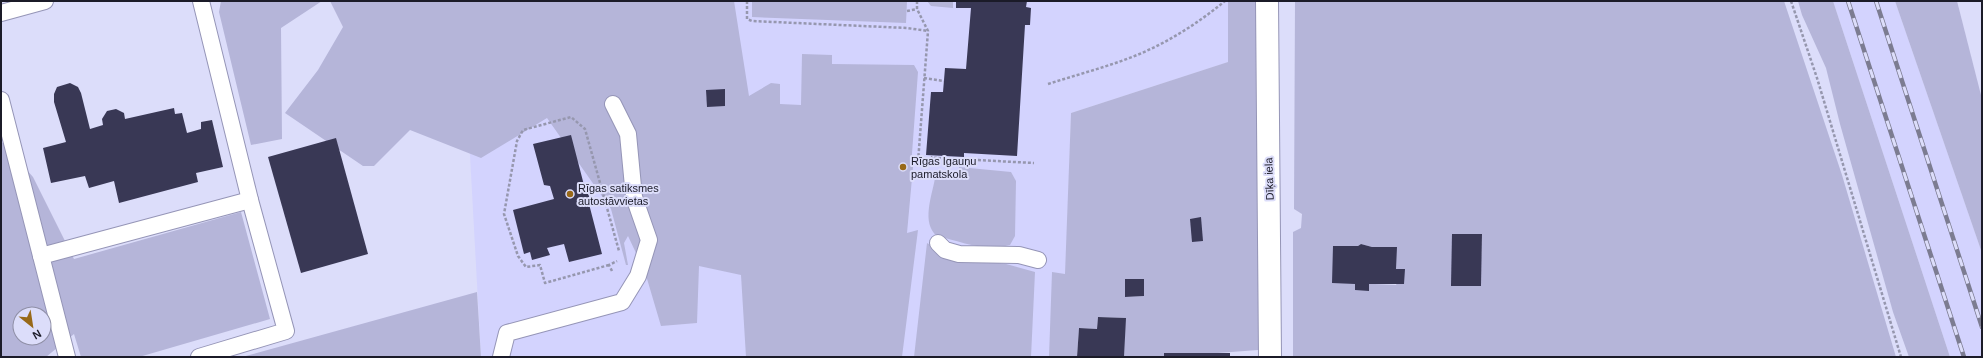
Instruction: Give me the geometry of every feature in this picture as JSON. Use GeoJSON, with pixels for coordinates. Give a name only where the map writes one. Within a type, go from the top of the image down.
{"type":"FeatureCollection","features":[{"type":"Feature","properties":{"kind":"street","name":"Dīķa iela"},"geometry":{"type":"LineString","coordinates":[[1267,1],[1270,357]]}},
{"type":"Feature","properties":{"kind":"lane"},"geometry":{"type":"LineString","coordinates":[[1,13],[44,1]]}},
{"type":"Feature","properties":{"kind":"lane"},"geometry":{"type":"LineString","coordinates":[[199,357],[221,354],[286,331],[250,200],[201,1]]}},
{"type":"Feature","properties":{"kind":"lane"},"geometry":{"type":"LineString","coordinates":[[1,100],[67,357]]}},
{"type":"Feature","properties":{"kind":"lane"},"geometry":{"type":"LineString","coordinates":[[500,357],[507,332],[622,302],[638,276],[649,240],[634,198],[628,134],[613,104]]}},
{"type":"Feature","properties":{"kind":"lane"},"geometry":{"type":"LineString","coordinates":[[41,256],[250,200]]}},
{"type":"Feature","properties":{"kind":"lane"},"geometry":{"type":"LineString","coordinates":[[938,243],[945,250],[959,254],[1019,255],[1038,260]]}},
{"type":"Feature","properties":{"kind":"path"},"geometry":{"type":"LineString","coordinates":[[748,1],[747,19],[752,21],[908,28],[928,31]]}},
{"type":"Feature","properties":{"kind":"path"},"geometry":{"type":"LineString","coordinates":[[917,1],[917,9],[928,31],[918,162],[937,164],[938,158]]}},
{"type":"Feature","properties":{"kind":"path"},"geometry":{"type":"LineString","coordinates":[[1048,84],[1125,60],[1160,44],[1205,17],[1225,1]]}},
{"type":"Feature","properties":{"kind":"path"},"geometry":{"type":"LineString","coordinates":[[1791,1],[1817,78],[1901,357]]}},
{"type":"Feature","properties":{"kind":"path"},"geometry":{"type":"LineString","coordinates":[[907,11],[917,9]]}},
{"type":"Feature","properties":{"kind":"path"},"geometry":{"type":"LineString","coordinates":[[924,78],[944,81]]}},
{"type":"Feature","properties":{"kind":"path"},"geometry":{"type":"LineString","coordinates":[[571,117],[585,129],[621,259],[609,265],[545,283],[540,265],[526,266],[518,256],[504,214],[517,141],[523,130],[571,117]]}},
{"type":"Feature","properties":{"kind":"path"},"geometry":{"type":"LineString","coordinates":[[932,159],[932,157],[1034,163]]}},
{"type":"Feature","properties":{"kind":"path"},"geometry":{"type":"LineString","coordinates":[[609,265],[622,302]]}},
{"type":"Feature","properties":{"kind":"shaded area"},"geometry":{"type":"Polygon","coordinates":[[[221,1],[322,1],[281,28],[282,139],[251,145],[219,12],[221,1]]]}},
{"type":"Feature","properties":{"kind":"shaded area"},"geometry":{"type":"Polygon","coordinates":[[[330,1],[734,1],[749,96],[771,83],[780,84],[780,104],[801,105],[802,54],[832,55],[832,64],[914,65],[918,72],[911,167],[913,167],[907,233],[918,230],[902,357],[746,357],[741,275],[699,266],[697,323],[661,326],[645,272],[628,236],[624,243],[628,265],[626,265],[611,209],[547,118],[481,158],[410,130],[374,166],[363,166],[285,113],[318,70],[343,27],[330,1]]]}},
{"type":"Feature","properties":{"kind":"shaded area","name":"Rīgas Igauņu pamatskola"},"geometry":{"type":"Polygon","coordinates":[[[728,1],[1250,1],[1250,55],[1071,113],[1063,357],[481,357],[467,100],[728,1]]]}},
{"type":"Feature","properties":{"kind":"shaded area"},"geometry":{"type":"Polygon","coordinates":[[[752,1],[907,1],[906,23],[752,17],[752,1]]]}},
{"type":"Feature","properties":{"kind":"shaded area"},"geometry":{"type":"Polygon","coordinates":[[[927,1],[953,1],[953,8],[931,6],[927,1]]]}},
{"type":"Feature","properties":{"kind":"shaded area"},"geometry":{"type":"Polygon","coordinates":[[[1228,1],[1269,1],[1263,306],[1258,350],[1164,357],[1124,357],[1125,318],[1098,317],[1097,329],[1079,328],[1077,357],[1049,357],[1052,272],[1065,274],[1071,113],[1228,62],[1228,1]],[[1125,279],[1126,297],[1144,296],[1144,279],[1125,279]]]}},
{"type":"Feature","properties":{"kind":"shaded area"},"geometry":{"type":"Polygon","coordinates":[[[1295,1],[1784,1],[1842,175],[1896,357],[1293,357],[1293,232],[1301,228],[1302,214],[1294,209],[1295,1]],[[1453,234],[1452,286],[1480,286],[1482,234],[1453,234]],[[1361,244],[1358,246],[1333,246],[1333,282],[1396,285],[1404,269],[1396,269],[1396,248],[1372,247],[1361,244]]]}},
{"type":"Feature","properties":{"kind":"shaded area"},"geometry":{"type":"Polygon","coordinates":[[[1798,1],[1833,1],[1950,357],[1909,357],[1893,312],[1840,124],[1826,68],[1802,15],[1798,1]]]}},
{"type":"Feature","properties":{"kind":"shaded area"},"geometry":{"type":"Polygon","coordinates":[[[1833,1],[1895,1],[1982,253],[1982,357],[1950,357],[1833,1]]]}},
{"type":"Feature","properties":{"kind":"shaded area"},"geometry":{"type":"Polygon","coordinates":[[[1895,1],[1957,1],[1982,99],[1982,253],[1895,1]]]}},
{"type":"Feature","properties":{"kind":"shaded area"},"geometry":{"type":"Polygon","coordinates":[[[1,141],[33,177],[74,259],[241,212],[270,319],[139,357],[81,357],[74,334],[46,357],[1,357],[1,141]]]}},
{"type":"Feature","properties":{"kind":"shaded area"},"geometry":{"type":"Polygon","coordinates":[[[959,167],[1011,172],[1016,181],[1015,236],[1010,245],[1000,247],[982,247],[937,236],[932,231],[929,209],[935,178],[958,177],[959,167]]]}},
{"type":"Feature","properties":{"kind":"shaded area"},"geometry":{"type":"Polygon","coordinates":[[[927,243],[949,256],[1006,264],[1035,272],[1031,357],[914,357],[927,243]]]}},
{"type":"Feature","properties":{"kind":"shaded area"},"geometry":{"type":"Polygon","coordinates":[[[477,292],[481,357],[242,357],[477,292]]]}},
{"type":"Feature","properties":{"kind":"building"},"geometry":{"type":"Polygon","coordinates":[[[956,1],[1027,1],[1026,7],[1031,8],[1030,25],[1025,25],[1017,156],[964,153],[964,157],[926,155],[931,92],[943,92],[945,68],[966,69],[971,8],[956,8],[956,1]]]}},
{"type":"Feature","properties":{"kind":"building"},"geometry":{"type":"Polygon","coordinates":[[[70,83],[78,87],[81,93],[90,129],[103,125],[102,119],[107,111],[116,109],[124,113],[125,119],[174,108],[175,114],[182,113],[187,133],[201,129],[201,122],[212,120],[223,167],[196,173],[198,182],[119,203],[114,181],[89,188],[85,176],[51,183],[43,148],[66,142],[54,102],[54,94],[57,87],[70,83]]]}},
{"type":"Feature","properties":{"kind":"building"},"geometry":{"type":"Polygon","coordinates":[[[725,89],[725,106],[707,107],[706,90],[725,89]]]}},
{"type":"Feature","properties":{"kind":"building","name":"Rīgas satiksmes autostāvvietas"},"geometry":{"type":"Polygon","coordinates":[[[571,135],[585,189],[587,189],[591,204],[589,204],[602,254],[569,262],[564,244],[547,248],[550,255],[532,260],[530,252],[524,254],[513,210],[554,199],[550,186],[544,185],[533,144],[571,135]]]}},
{"type":"Feature","properties":{"kind":"building"},"geometry":{"type":"Polygon","coordinates":[[[336,138],[368,254],[301,273],[268,157],[336,138]]]}},
{"type":"Feature","properties":{"kind":"building"},"geometry":{"type":"Polygon","coordinates":[[[1201,217],[1203,241],[1192,242],[1190,219],[1201,217]]]}},
{"type":"Feature","properties":{"kind":"building"},"geometry":{"type":"Polygon","coordinates":[[[1452,234],[1482,234],[1481,286],[1451,286],[1452,234]]]}},
{"type":"Feature","properties":{"kind":"building"},"geometry":{"type":"Polygon","coordinates":[[[1361,244],[1372,247],[1397,247],[1396,269],[1405,269],[1404,284],[1369,284],[1369,291],[1355,290],[1355,284],[1332,283],[1333,246],[1358,246],[1361,244]]]}},
{"type":"Feature","properties":{"kind":"building"},"geometry":{"type":"Polygon","coordinates":[[[1125,279],[1144,279],[1144,296],[1125,297],[1125,279]]]}},
{"type":"Feature","properties":{"kind":"building"},"geometry":{"type":"Polygon","coordinates":[[[1098,317],[1126,318],[1124,357],[1077,357],[1079,328],[1097,329],[1098,317]]]}},
{"type":"Feature","properties":{"kind":"building"},"geometry":{"type":"Polygon","coordinates":[[[1164,353],[1230,353],[1230,357],[1164,357],[1164,353]]]}},
{"type":"Feature","properties":{"kind":"railway"},"geometry":{"type":"LineString","coordinates":[[1848,1],[1964,357]]}},
{"type":"Feature","properties":{"kind":"railway"},"geometry":{"type":"LineString","coordinates":[[1876,1],[1982,327]]}},
{"type":"Feature","properties":{"kind":"place","name":"Rīgas Igauņu pamatskola"},"geometry":{"type":"Point","coordinates":[903,167]}},
{"type":"Feature","properties":{"kind":"place","name":"Rīgas satiksmes autostāvvietas"},"geometry":{"type":"Point","coordinates":[570,194]}}]}
